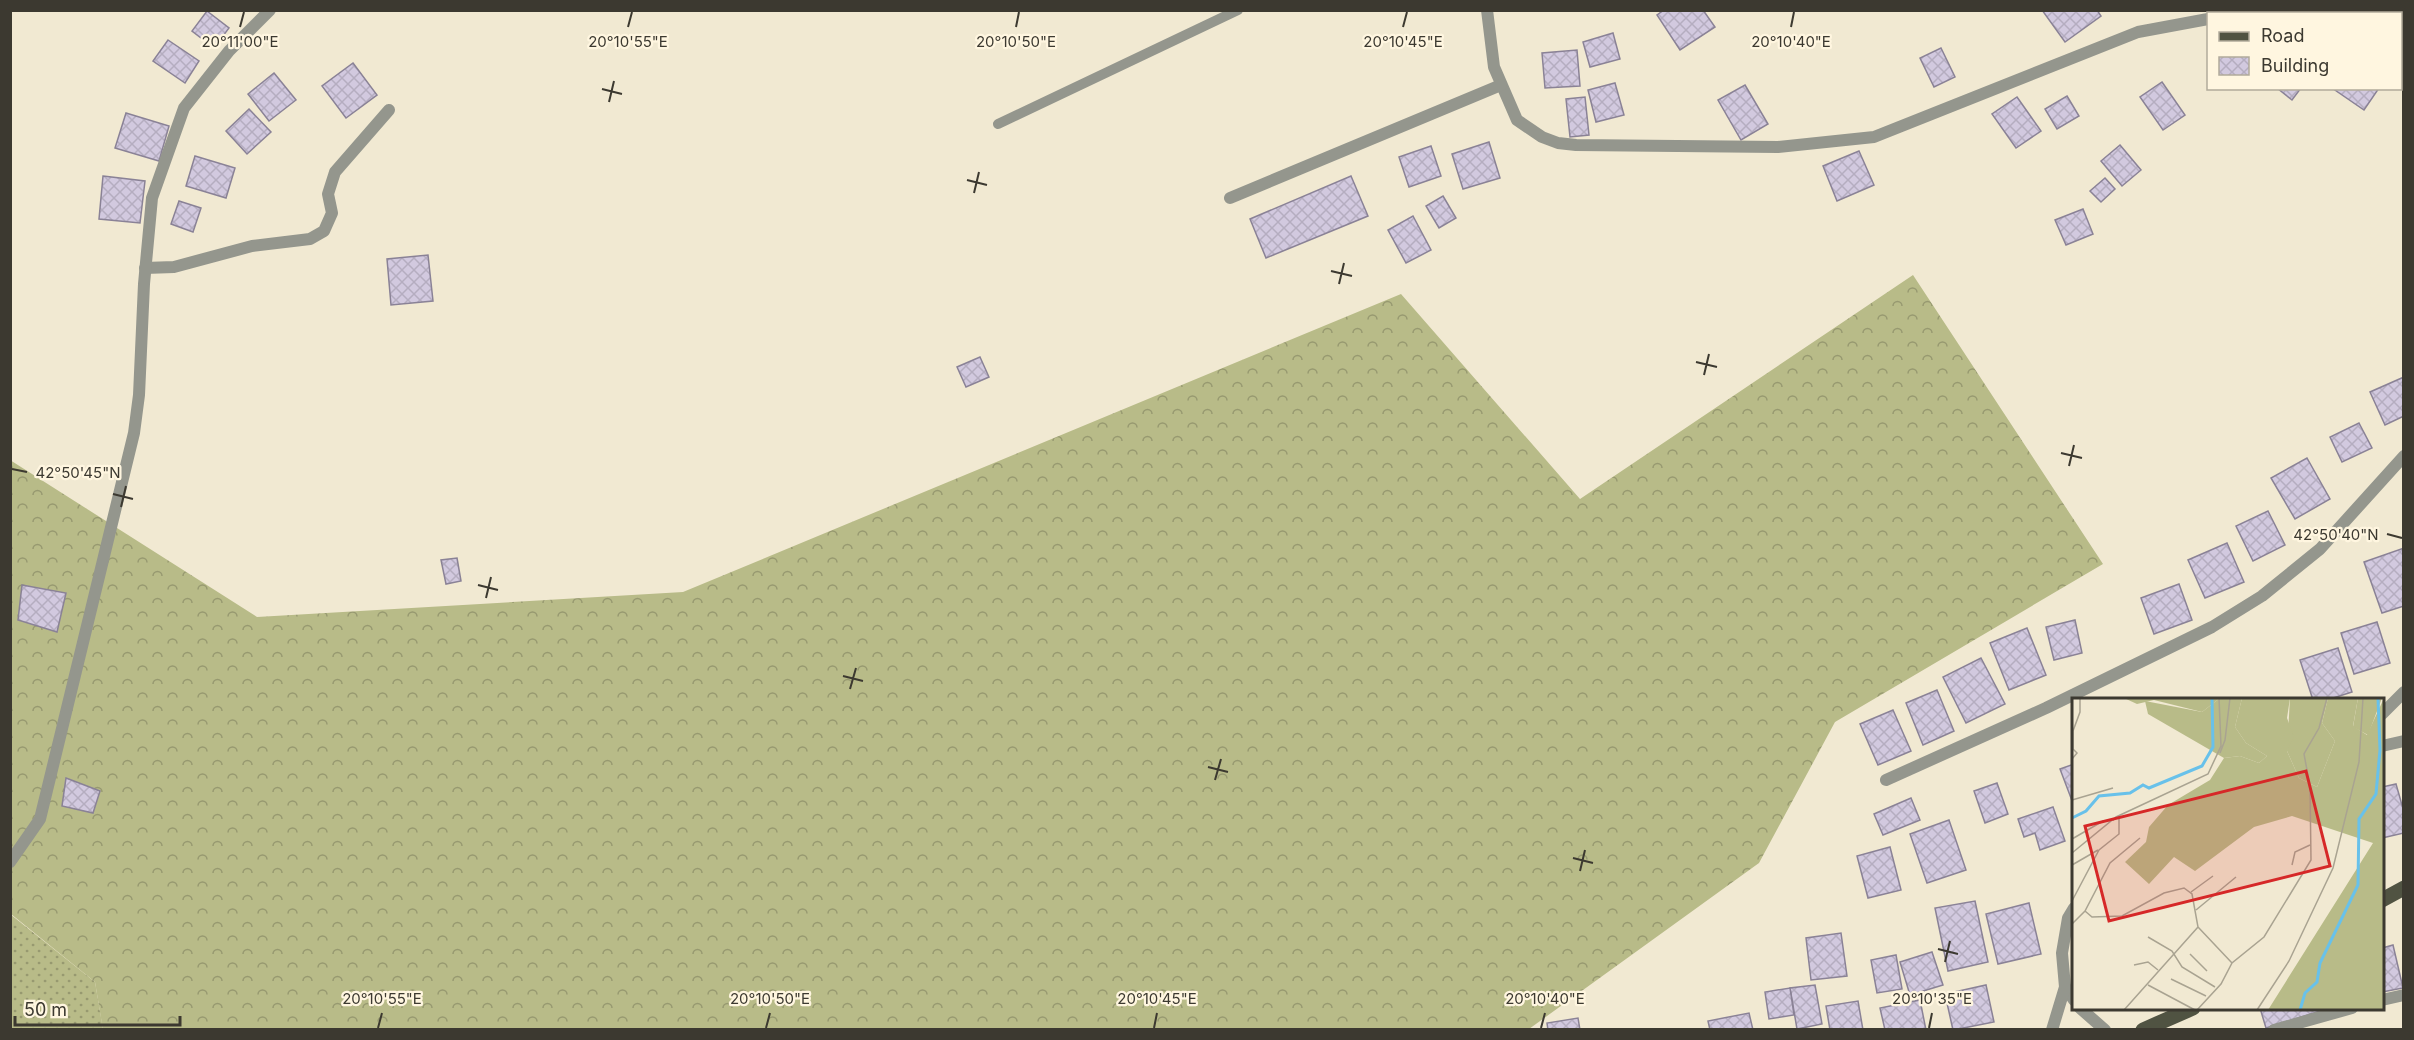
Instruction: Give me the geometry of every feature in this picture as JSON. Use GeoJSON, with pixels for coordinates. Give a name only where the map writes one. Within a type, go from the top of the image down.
{"type":"FeatureCollection","features":[{"type":"Feature","properties":{"kind":"main road"},"geometry":{"type":"LineString","coordinates":[[2384,899],[2403,888]]}},
{"type":"Feature","properties":{"kind":"main road"},"geometry":{"type":"LineString","coordinates":[[2143,1029],[2188,1010]]}},
{"type":"Feature","properties":{"kind":"street"},"geometry":{"type":"LineString","coordinates":[[10,862],[39,819],[134,433],[139,394],[145,267],[152,198],[184,108],[229,51],[270,10]]}},
{"type":"Feature","properties":{"kind":"street"},"geometry":{"type":"LineString","coordinates":[[1487,10],[1494,67],[1516,120],[1542,137],[1558,143],[1576,145],[1778,147],[1874,137],[2138,32],[2207,19]]}},
{"type":"Feature","properties":{"kind":"street"},"geometry":{"type":"LineString","coordinates":[[1230,198],[1501,86]]}},
{"type":"Feature","properties":{"kind":"street"},"geometry":{"type":"LineString","coordinates":[[145,267],[174,267],[252,246],[310,238],[324,231],[332,213],[328,194],[335,172],[389,110]]}},
{"type":"Feature","properties":{"kind":"street"},"geometry":{"type":"LineString","coordinates":[[1886,780],[2067,698],[2212,627],[2262,596],[2320,549],[2403,456]]}},
{"type":"Feature","properties":{"kind":"street"},"geometry":{"type":"LineString","coordinates":[[2384,712],[2403,692]]}},
{"type":"Feature","properties":{"kind":"street"},"geometry":{"type":"LineString","coordinates":[[2384,746],[2403,741]]}},
{"type":"Feature","properties":{"kind":"street"},"geometry":{"type":"LineString","coordinates":[[2052,1029],[2065,987],[2062,953],[2068,918],[2072,910]]}},
{"type":"Feature","properties":{"kind":"street"},"geometry":{"type":"LineString","coordinates":[[2065,987],[2072,998]]}},
{"type":"Feature","properties":{"kind":"street"},"geometry":{"type":"LineString","coordinates":[[2384,999],[2403,994]]}},
{"type":"Feature","properties":{"kind":"street"},"geometry":{"type":"LineString","coordinates":[[2082,1010],[2105,1029]]}},
{"type":"Feature","properties":{"kind":"street"},"geometry":{"type":"LineString","coordinates":[[2274,1029],[2345,1010]]}},
{"type":"Feature","properties":{"kind":"lane"},"geometry":{"type":"LineString","coordinates":[[998,124],[1238,10]]}},
{"type":"Feature","properties":{"kind":"green space"},"geometry":{"type":"Polygon","coordinates":[[[1913,275],[2103,564],[1835,722],[1759,863],[1529,1029],[103,1030],[95,982],[11,914],[10,460],[257,617],[683,592],[1401,294],[1580,499],[1913,275]]]}},
{"type":"Feature","properties":{"kind":"green space"},"geometry":{"type":"Polygon","coordinates":[[[10,914],[95,982],[103,1029],[11,1029],[10,914]]]}},
{"type":"Feature","properties":{"kind":"building"},"geometry":{"type":"Polygon","coordinates":[[[1664,10],[1703,10],[1715,27],[1680,50],[1657,15],[1664,10]]]}},
{"type":"Feature","properties":{"kind":"building"},"geometry":{"type":"Polygon","coordinates":[[[2042,10],[2097,10],[2101,16],[2065,42],[2042,10]]]}},
{"type":"Feature","properties":{"kind":"building"},"geometry":{"type":"Polygon","coordinates":[[[207,11],[229,28],[214,48],[192,31],[207,11]]]}},
{"type":"Feature","properties":{"kind":"building"},"geometry":{"type":"Polygon","coordinates":[[[1613,33],[1620,59],[1590,67],[1583,42],[1613,33]]]}},
{"type":"Feature","properties":{"kind":"building"},"geometry":{"type":"Polygon","coordinates":[[[168,40],[199,61],[185,83],[153,61],[168,40]]]}},
{"type":"Feature","properties":{"kind":"building"},"geometry":{"type":"Polygon","coordinates":[[[1941,48],[1955,77],[1934,87],[1920,58],[1941,48]]]}},
{"type":"Feature","properties":{"kind":"building"},"geometry":{"type":"Polygon","coordinates":[[[1577,50],[1580,86],[1545,88],[1542,53],[1577,50]]]}},
{"type":"Feature","properties":{"kind":"building"},"geometry":{"type":"Polygon","coordinates":[[[353,63],[377,95],[346,118],[322,86],[353,63]]]}},
{"type":"Feature","properties":{"kind":"building"},"geometry":{"type":"Polygon","coordinates":[[[274,73],[296,100],[269,121],[248,94],[274,73]]]}},
{"type":"Feature","properties":{"kind":"building"},"geometry":{"type":"Polygon","coordinates":[[[2162,82],[2185,115],[2163,130],[2140,97],[2162,82]]]}},
{"type":"Feature","properties":{"kind":"building"},"geometry":{"type":"Polygon","coordinates":[[[1615,83],[1624,115],[1596,122],[1588,90],[1615,83]]]}},
{"type":"Feature","properties":{"kind":"building"},"geometry":{"type":"Polygon","coordinates":[[[1745,85],[1768,124],[1741,140],[1718,100],[1745,85]]]}},
{"type":"Feature","properties":{"kind":"building"},"geometry":{"type":"Polygon","coordinates":[[[2280,90],[2300,90],[2292,100],[2280,90]]]}},
{"type":"Feature","properties":{"kind":"building"},"geometry":{"type":"Polygon","coordinates":[[[2335,90],[2378,90],[2364,110],[2335,90]]]}},
{"type":"Feature","properties":{"kind":"building"},"geometry":{"type":"Polygon","coordinates":[[[2067,96],[2079,116],[2057,129],[2045,109],[2067,96]]]}},
{"type":"Feature","properties":{"kind":"building"},"geometry":{"type":"Polygon","coordinates":[[[1585,97],[1589,135],[1570,137],[1566,99],[1585,97]]]}},
{"type":"Feature","properties":{"kind":"building"},"geometry":{"type":"Polygon","coordinates":[[[2017,97],[2041,131],[2016,148],[1992,114],[2017,97]]]}},
{"type":"Feature","properties":{"kind":"building"},"geometry":{"type":"Polygon","coordinates":[[[249,109],[271,132],[247,154],[226,131],[249,109]]]}},
{"type":"Feature","properties":{"kind":"building"},"geometry":{"type":"Polygon","coordinates":[[[126,113],[169,126],[159,161],[115,148],[126,113]]]}},
{"type":"Feature","properties":{"kind":"building"},"geometry":{"type":"Polygon","coordinates":[[[1489,142],[1500,178],[1463,189],[1452,154],[1489,142]]]}},
{"type":"Feature","properties":{"kind":"building"},"geometry":{"type":"Polygon","coordinates":[[[2120,145],[2141,170],[2122,186],[2101,161],[2120,145]]]}},
{"type":"Feature","properties":{"kind":"building"},"geometry":{"type":"Polygon","coordinates":[[[1431,146],[1441,176],[1409,187],[1399,157],[1431,146]]]}},
{"type":"Feature","properties":{"kind":"building"},"geometry":{"type":"Polygon","coordinates":[[[1859,151],[1874,185],[1837,201],[1823,166],[1859,151]]]}},
{"type":"Feature","properties":{"kind":"building"},"geometry":{"type":"Polygon","coordinates":[[[195,156],[235,168],[226,198],[186,186],[195,156]]]}},
{"type":"Feature","properties":{"kind":"building"},"geometry":{"type":"Polygon","coordinates":[[[103,176],[145,181],[140,223],[99,219],[103,176]]]}},
{"type":"Feature","properties":{"kind":"building"},"geometry":{"type":"Polygon","coordinates":[[[1351,176],[1368,216],[1266,258],[1250,219],[1351,176]]]}},
{"type":"Feature","properties":{"kind":"building"},"geometry":{"type":"Polygon","coordinates":[[[2105,178],[2115,189],[2101,202],[2090,191],[2105,178]]]}},
{"type":"Feature","properties":{"kind":"building"},"geometry":{"type":"Polygon","coordinates":[[[1443,196],[1456,218],[1439,228],[1426,206],[1443,196]]]}},
{"type":"Feature","properties":{"kind":"building"},"geometry":{"type":"Polygon","coordinates":[[[179,201],[201,208],[193,232],[171,224],[179,201]]]}},
{"type":"Feature","properties":{"kind":"building"},"geometry":{"type":"Polygon","coordinates":[[[2083,209],[2093,234],[2066,245],[2055,220],[2083,209]]]}},
{"type":"Feature","properties":{"kind":"building"},"geometry":{"type":"Polygon","coordinates":[[[1413,216],[1431,250],[1406,263],[1388,230],[1413,216]]]}},
{"type":"Feature","properties":{"kind":"building"},"geometry":{"type":"Polygon","coordinates":[[[428,255],[433,301],[391,305],[387,259],[428,255]]]}},
{"type":"Feature","properties":{"kind":"building"},"geometry":{"type":"Polygon","coordinates":[[[980,357],[989,377],[966,387],[957,367],[980,357]]]}},
{"type":"Feature","properties":{"kind":"building"},"geometry":{"type":"Polygon","coordinates":[[[2404,377],[2404,416],[2385,425],[2370,392],[2404,377]]]}},
{"type":"Feature","properties":{"kind":"building"},"geometry":{"type":"Polygon","coordinates":[[[2359,423],[2372,448],[2342,462],[2330,437],[2359,423]]]}},
{"type":"Feature","properties":{"kind":"building"},"geometry":{"type":"Polygon","coordinates":[[[2307,458],[2330,499],[2295,519],[2271,478],[2307,458]]]}},
{"type":"Feature","properties":{"kind":"building"},"geometry":{"type":"Polygon","coordinates":[[[2268,511],[2285,545],[2253,561],[2236,526],[2268,511]]]}},
{"type":"Feature","properties":{"kind":"building"},"geometry":{"type":"Polygon","coordinates":[[[2227,543],[2244,582],[2205,598],[2188,560],[2227,543]]]}},
{"type":"Feature","properties":{"kind":"building"},"geometry":{"type":"Polygon","coordinates":[[[2404,548],[2404,606],[2382,613],[2364,562],[2404,548]]]}},
{"type":"Feature","properties":{"kind":"building"},"geometry":{"type":"Polygon","coordinates":[[[457,558],[461,581],[446,584],[441,560],[457,558]]]}},
{"type":"Feature","properties":{"kind":"building"},"geometry":{"type":"Polygon","coordinates":[[[2179,584],[2192,620],[2154,634],[2141,598],[2179,584]]]}},
{"type":"Feature","properties":{"kind":"building"},"geometry":{"type":"Polygon","coordinates":[[[22,585],[66,593],[57,632],[18,620],[22,585]]]}},
{"type":"Feature","properties":{"kind":"building"},"geometry":{"type":"Polygon","coordinates":[[[2075,620],[2082,653],[2054,660],[2046,627],[2075,620]]]}},
{"type":"Feature","properties":{"kind":"building"},"geometry":{"type":"Polygon","coordinates":[[[2377,622],[2390,663],[2354,674],[2341,633],[2377,622]]]}},
{"type":"Feature","properties":{"kind":"building"},"geometry":{"type":"Polygon","coordinates":[[[2027,628],[2046,675],[2009,690],[1990,643],[2027,628]]]}},
{"type":"Feature","properties":{"kind":"building"},"geometry":{"type":"Polygon","coordinates":[[[2338,648],[2352,692],[2333,698],[2312,698],[2300,660],[2338,648]]]}},
{"type":"Feature","properties":{"kind":"building"},"geometry":{"type":"Polygon","coordinates":[[[1981,658],[2005,704],[1966,723],[1943,677],[1981,658]]]}},
{"type":"Feature","properties":{"kind":"building"},"geometry":{"type":"Polygon","coordinates":[[[1937,690],[1954,731],[1923,745],[1906,703],[1937,690]]]}},
{"type":"Feature","properties":{"kind":"building"},"geometry":{"type":"Polygon","coordinates":[[[1893,710],[1911,751],[1878,765],[1860,724],[1893,710]]]}},
{"type":"Feature","properties":{"kind":"building"},"geometry":{"type":"Polygon","coordinates":[[[2072,765],[2072,801],[2060,769],[2072,765]]]}},
{"type":"Feature","properties":{"kind":"building"},"geometry":{"type":"Polygon","coordinates":[[[66,778],[100,791],[93,813],[62,806],[66,778]]]}},
{"type":"Feature","properties":{"kind":"building"},"geometry":{"type":"Polygon","coordinates":[[[1997,783],[2008,814],[1985,823],[1974,791],[1997,783]]]}},
{"type":"Feature","properties":{"kind":"building"},"geometry":{"type":"Polygon","coordinates":[[[2396,784],[2404,812],[2404,833],[2384,838],[2384,787],[2396,784]]]}},
{"type":"Feature","properties":{"kind":"building"},"geometry":{"type":"Polygon","coordinates":[[[1911,798],[1920,820],[1883,835],[1874,814],[1911,798]]]}},
{"type":"Feature","properties":{"kind":"building"},"geometry":{"type":"Polygon","coordinates":[[[2053,807],[2065,841],[2040,850],[2035,833],[2024,837],[2018,819],[2053,807]]]}},
{"type":"Feature","properties":{"kind":"building"},"geometry":{"type":"Polygon","coordinates":[[[1949,820],[1966,870],[1927,883],[1910,834],[1949,820]]]}},
{"type":"Feature","properties":{"kind":"building"},"geometry":{"type":"Polygon","coordinates":[[[1890,847],[1901,890],[1868,898],[1857,856],[1890,847]]]}},
{"type":"Feature","properties":{"kind":"building"},"geometry":{"type":"Polygon","coordinates":[[[1975,901],[1988,962],[1948,971],[1935,908],[1975,901]]]}},
{"type":"Feature","properties":{"kind":"building"},"geometry":{"type":"Polygon","coordinates":[[[2029,903],[2041,954],[1998,964],[1986,914],[2029,903]]]}},
{"type":"Feature","properties":{"kind":"building"},"geometry":{"type":"Polygon","coordinates":[[[1841,933],[1847,976],[1811,980],[1806,938],[1841,933]]]}},
{"type":"Feature","properties":{"kind":"building"},"geometry":{"type":"Polygon","coordinates":[[[2393,945],[2403,988],[2384,992],[2384,947],[2393,945]]]}},
{"type":"Feature","properties":{"kind":"building"},"geometry":{"type":"Polygon","coordinates":[[[1932,952],[1943,985],[1910,995],[1900,962],[1932,952]]]}},
{"type":"Feature","properties":{"kind":"building"},"geometry":{"type":"Polygon","coordinates":[[[1896,955],[1902,989],[1877,993],[1871,960],[1896,955]]]}},
{"type":"Feature","properties":{"kind":"building"},"geometry":{"type":"Polygon","coordinates":[[[1815,985],[1822,1024],[1797,1029],[1790,988],[1815,985]]]}},
{"type":"Feature","properties":{"kind":"building"},"geometry":{"type":"Polygon","coordinates":[[[1986,985],[1994,1022],[1953,1030],[1945,994],[1986,985]]]}},
{"type":"Feature","properties":{"kind":"building"},"geometry":{"type":"Polygon","coordinates":[[[1790,988],[1794,1015],[1769,1019],[1765,992],[1790,988]]]}},
{"type":"Feature","properties":{"kind":"building"},"geometry":{"type":"Polygon","coordinates":[[[1920,1000],[1926,1030],[1885,1030],[1880,1008],[1920,1000]]]}},
{"type":"Feature","properties":{"kind":"building"},"geometry":{"type":"Polygon","coordinates":[[[1858,1001],[1863,1030],[1830,1030],[1826,1006],[1858,1001]]]}},
{"type":"Feature","properties":{"kind":"building"},"geometry":{"type":"Polygon","coordinates":[[[2261,1010],[2324,1010],[2266,1028],[2261,1010]]]}},
{"type":"Feature","properties":{"kind":"building"},"geometry":{"type":"Polygon","coordinates":[[[1749,1013],[1753,1030],[1710,1030],[1708,1021],[1749,1013]]]}},
{"type":"Feature","properties":{"kind":"building"},"geometry":{"type":"Polygon","coordinates":[[[1578,1018],[1580,1030],[1548,1030],[1547,1023],[1578,1018]]]}}]}
